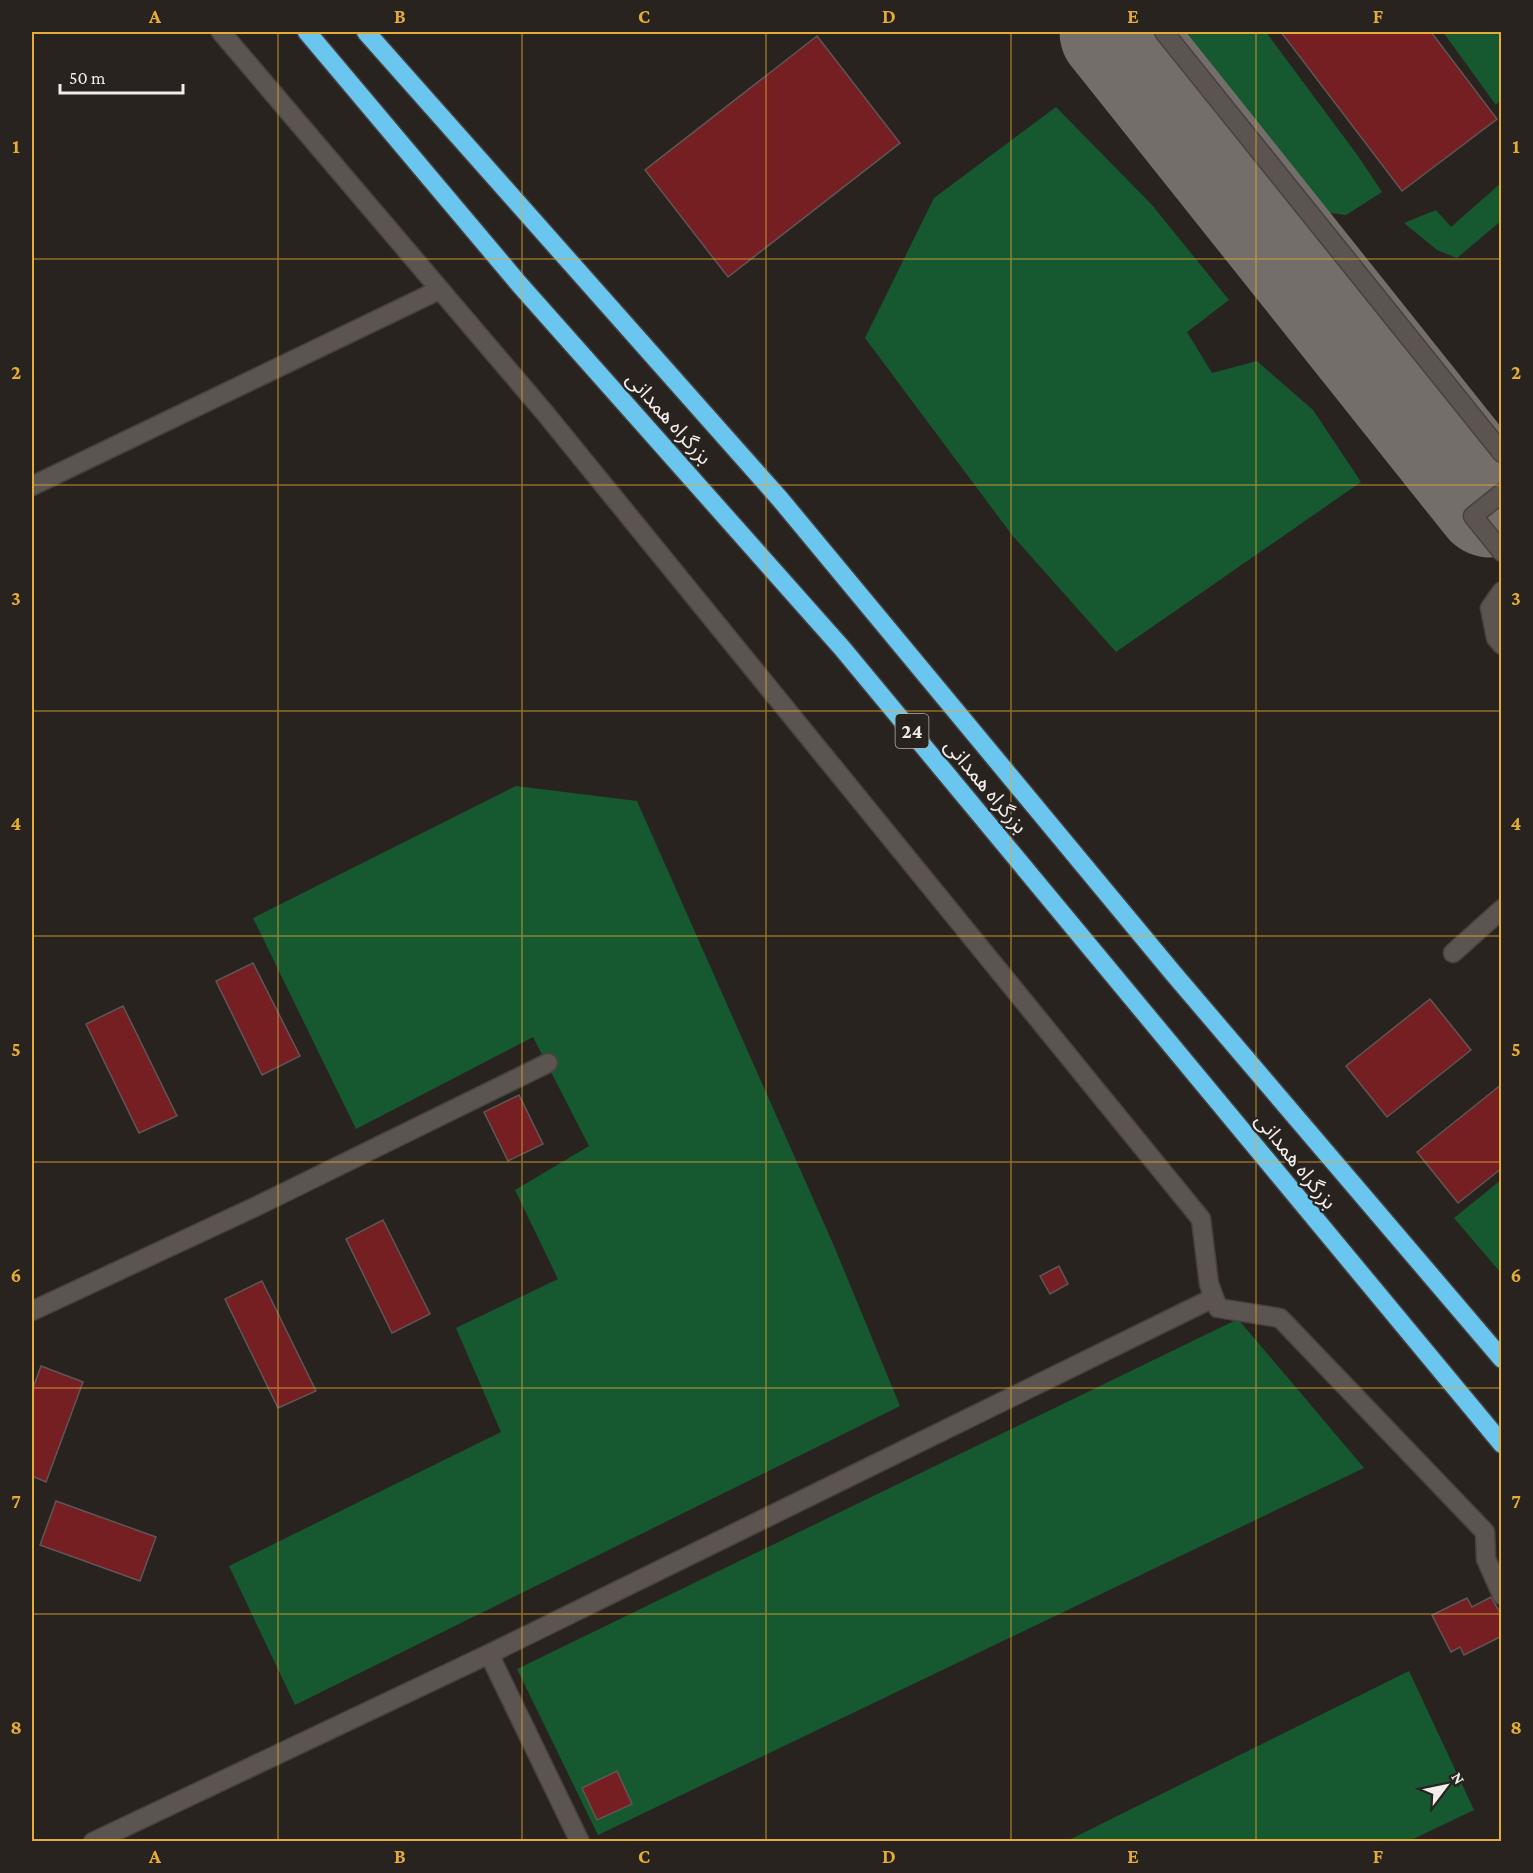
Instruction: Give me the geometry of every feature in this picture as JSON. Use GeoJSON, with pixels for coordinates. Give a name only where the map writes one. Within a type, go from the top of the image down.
{"type":"FeatureCollection","features":[{"type":"Feature","properties":{"kind":"highway","name":"بزرگراه همدانی"},"geometry":{"type":"LineString","coordinates":[[307,32],[520,285],[842,648],[1502,1444]]}},
{"type":"Feature","properties":{"kind":"highway","name":"بزرگراه همدانی"},"geometry":{"type":"LineString","coordinates":[[366,32],[780,499],[1173,973],[1502,1359]]}},
{"type":"Feature","properties":{"kind":"highway"},"geometry":{"type":"LineString","coordinates":[[1481,1421],[1502,1450]]}},
{"type":"Feature","properties":{"kind":"lane"},"geometry":{"type":"LineString","coordinates":[[221,32],[545,413],[1201,1219],[1209,1284],[1218,1308],[1280,1318],[1485,1532],[1486,1558],[1502,1595]]}},
{"type":"Feature","properties":{"kind":"lane"},"geometry":{"type":"LineString","coordinates":[[1164,32],[1502,453]]}},
{"type":"Feature","properties":{"kind":"lane"},"geometry":{"type":"LineString","coordinates":[[32,486],[439,290]]}},
{"type":"Feature","properties":{"kind":"lane"},"geometry":{"type":"LineString","coordinates":[[1502,493],[1473,516],[1502,552]]}},
{"type":"Feature","properties":{"kind":"lane"},"geometry":{"type":"LineString","coordinates":[[1502,591],[1490,608],[1497,638],[1502,645]]}},
{"type":"Feature","properties":{"kind":"lane"},"geometry":{"type":"LineString","coordinates":[[1453,953],[1502,909]]}},
{"type":"Feature","properties":{"kind":"lane"},"geometry":{"type":"LineString","coordinates":[[32,1311],[256,1206],[548,1063]]}},
{"type":"Feature","properties":{"kind":"lane"},"geometry":{"type":"LineString","coordinates":[[93,1842],[489,1654],[1209,1300]]}},
{"type":"Feature","properties":{"kind":"lane"},"geometry":{"type":"LineString","coordinates":[[489,1654],[580,1842]]}},
{"type":"Feature","properties":{"kind":"green space"},"geometry":{"type":"Polygon","coordinates":[[[1178,32],[1266,32],[1382,192],[1346,215],[1323,212],[1178,32]]]}},
{"type":"Feature","properties":{"kind":"green space"},"geometry":{"type":"Polygon","coordinates":[[[1443,32],[1501,32],[1501,99],[1496,105],[1443,32]]]}},
{"type":"Feature","properties":{"kind":"green space"},"geometry":{"type":"Polygon","coordinates":[[[1056,107],[1152,205],[1229,300],[1187,332],[1212,373],[1257,361],[1313,410],[1361,482],[1116,652],[1012,535],[865,338],[934,198],[1056,107]]]}},
{"type":"Feature","properties":{"kind":"green space"},"geometry":{"type":"Polygon","coordinates":[[[1501,183],[1501,221],[1457,258],[1437,250],[1404,223],[1436,210],[1451,227],[1501,183]]]}},
{"type":"Feature","properties":{"kind":"green space"},"geometry":{"type":"Polygon","coordinates":[[[516,786],[637,801],[834,1246],[900,1406],[295,1705],[229,1566],[501,1432],[456,1328],[558,1279],[515,1190],[589,1146],[533,1037],[356,1129],[253,918],[516,786]]]}},
{"type":"Feature","properties":{"kind":"green space"},"geometry":{"type":"Polygon","coordinates":[[[1501,1180],[1501,1273],[1454,1218],[1501,1180]]]}},
{"type":"Feature","properties":{"kind":"green space"},"geometry":{"type":"Polygon","coordinates":[[[1238,1319],[1364,1468],[598,1835],[517,1669],[1238,1319]]]}},
{"type":"Feature","properties":{"kind":"green space"},"geometry":{"type":"Polygon","coordinates":[[[1409,1671],[1474,1810],[1409,1841],[1067,1841],[1409,1671]]]}},
{"type":"Feature","properties":{"kind":"building"},"geometry":{"type":"Polygon","coordinates":[[[1281,32],[1431,32],[1497,119],[1402,191],[1281,32]]]}},
{"type":"Feature","properties":{"kind":"building"},"geometry":{"type":"Polygon","coordinates":[[[817,36],[900,143],[728,277],[645,170],[817,36]]]}},
{"type":"Feature","properties":{"kind":"building"},"geometry":{"type":"Polygon","coordinates":[[[253,963],[300,1056],[262,1075],[216,981],[253,963]]]}},
{"type":"Feature","properties":{"kind":"building"},"geometry":{"type":"Polygon","coordinates":[[[1430,999],[1471,1050],[1387,1117],[1346,1066],[1430,999]]]}},
{"type":"Feature","properties":{"kind":"building"},"geometry":{"type":"Polygon","coordinates":[[[123,1006],[177,1116],[139,1133],[86,1024],[123,1006]]]}},
{"type":"Feature","properties":{"kind":"building"},"geometry":{"type":"Polygon","coordinates":[[[1502,1084],[1502,1168],[1458,1203],[1417,1152],[1502,1084]]]}},
{"type":"Feature","properties":{"kind":"building"},"geometry":{"type":"Polygon","coordinates":[[[519,1095],[543,1144],[508,1161],[484,1112],[519,1095]]]}},
{"type":"Feature","properties":{"kind":"building"},"geometry":{"type":"Polygon","coordinates":[[[383,1220],[430,1314],[392,1333],[346,1239],[383,1220]]]}},
{"type":"Feature","properties":{"kind":"building"},"geometry":{"type":"Polygon","coordinates":[[[1059,1266],[1068,1284],[1050,1294],[1040,1276],[1059,1266]]]}},
{"type":"Feature","properties":{"kind":"building"},"geometry":{"type":"Polygon","coordinates":[[[262,1281],[316,1391],[278,1408],[225,1299],[262,1281]]]}},
{"type":"Feature","properties":{"kind":"building"},"geometry":{"type":"Polygon","coordinates":[[[41,1366],[83,1382],[46,1482],[32,1476],[32,1391],[41,1366]]]}},
{"type":"Feature","properties":{"kind":"building"},"geometry":{"type":"Polygon","coordinates":[[[56,1501],[156,1537],[140,1581],[40,1545],[56,1501]]]}},
{"type":"Feature","properties":{"kind":"building"},"geometry":{"type":"Polygon","coordinates":[[[1491,1597],[1502,1616],[1502,1636],[1464,1655],[1460,1647],[1451,1652],[1432,1615],[1467,1598],[1472,1607],[1491,1597]]]}},
{"type":"Feature","properties":{"kind":"building"},"geometry":{"type":"Polygon","coordinates":[[[617,1771],[632,1804],[597,1820],[582,1788],[617,1771]]]}},
{"type":"Feature","properties":{"kind":"runway"},"geometry":{"type":"LineString","coordinates":[[1115,32],[1490,502]]}}]}
